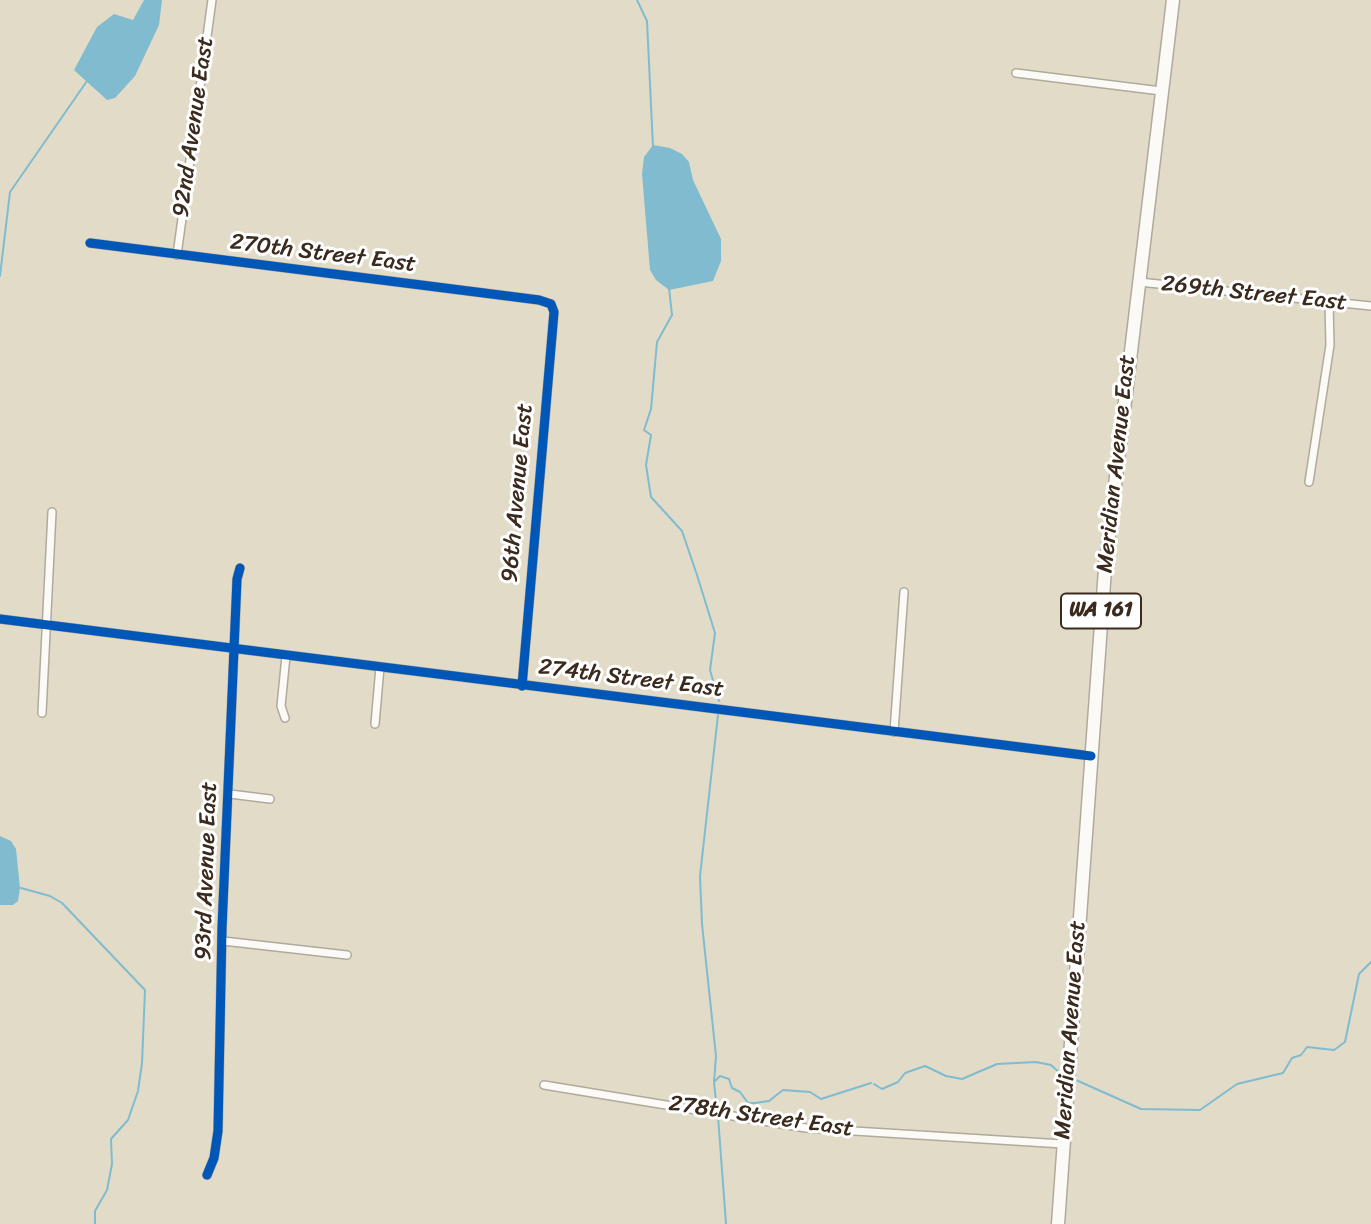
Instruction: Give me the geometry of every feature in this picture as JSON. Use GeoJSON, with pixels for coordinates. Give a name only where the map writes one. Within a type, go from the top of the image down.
{"type":"FeatureCollection","features":[{"type":"Feature","properties":{"kind":"main road","name":"Meridian Avenue East"},"geometry":{"type":"LineString","coordinates":[[1058,1224],[1110,517],[1173,0]]}},
{"type":"Feature","properties":{"kind":"street","name":"92nd Avenue East"},"geometry":{"type":"LineString","coordinates":[[177,255],[212,0]]}},
{"type":"Feature","properties":{"kind":"street"},"geometry":{"type":"LineString","coordinates":[[1016,73],[1161,91]]}},
{"type":"Feature","properties":{"kind":"street","name":"270th Street East"},"geometry":{"type":"LineString","coordinates":[[90,243],[526,298],[551,304]]}},
{"type":"Feature","properties":{"kind":"street","name":"269th Street East"},"geometry":{"type":"LineString","coordinates":[[1138,282],[1371,306]]}},
{"type":"Feature","properties":{"kind":"street"},"geometry":{"type":"LineString","coordinates":[[1309,482],[1330,345],[1329,303]]}},
{"type":"Feature","properties":{"kind":"street","name":"96th Avenue East"},"geometry":{"type":"LineString","coordinates":[[523,686],[554,312],[551,304]]}},
{"type":"Feature","properties":{"kind":"street"},"geometry":{"type":"LineString","coordinates":[[42,713],[52,512]]}},
{"type":"Feature","properties":{"kind":"street","name":"93rd Avenue East"},"geometry":{"type":"LineString","coordinates":[[207,1175],[214,1158],[218,1130],[223,942],[237,650],[237,579],[240,568]]}},
{"type":"Feature","properties":{"kind":"street"},"geometry":{"type":"LineString","coordinates":[[894,732],[904,592]]}},
{"type":"Feature","properties":{"kind":"street","name":"274th Street East"},"geometry":{"type":"LineString","coordinates":[[0,619],[1091,756]]}},
{"type":"Feature","properties":{"kind":"street"},"geometry":{"type":"LineString","coordinates":[[285,718],[281,706],[286,656]]}},
{"type":"Feature","properties":{"kind":"street"},"geometry":{"type":"LineString","coordinates":[[375,724],[380,667]]}},
{"type":"Feature","properties":{"kind":"street"},"geometry":{"type":"LineString","coordinates":[[230,794],[270,799]]}},
{"type":"Feature","properties":{"kind":"street"},"geometry":{"type":"LineString","coordinates":[[223,942],[347,955]]}},
{"type":"Feature","properties":{"kind":"street","name":"278th Street East"},"geometry":{"type":"LineString","coordinates":[[544,1085],[722,1112],[806,1128],[1063,1144]]}},
{"type":"Feature","properties":{"kind":"water"},"geometry":{"type":"Polygon","coordinates":[[[144,0],[162,0],[159,25],[135,76],[115,98],[107,100],[74,70],[97,27],[114,14],[133,20],[144,0]]]}},
{"type":"Feature","properties":{"kind":"water"},"geometry":{"type":"Polygon","coordinates":[[[653,145],[670,148],[682,154],[689,162],[693,180],[721,239],[721,261],[713,281],[669,290],[656,280],[650,270],[642,174],[644,157],[653,145]]]}},
{"type":"Feature","properties":{"kind":"water"},"geometry":{"type":"Polygon","coordinates":[[[0,836],[11,841],[16,849],[20,888],[18,901],[13,905],[0,905],[0,836]]]}},
{"type":"Feature","properties":{"kind":"waterway"},"geometry":{"type":"LineString","coordinates":[[637,0],[647,21],[653,147]]}},
{"type":"Feature","properties":{"kind":"waterway"},"geometry":{"type":"LineString","coordinates":[[0,276],[10,192],[87,81]]}},
{"type":"Feature","properties":{"kind":"waterway"},"geometry":{"type":"LineString","coordinates":[[669,288],[672,315],[657,342],[651,409],[644,430],[651,435],[646,465],[651,497],[682,531],[715,633],[710,670],[719,701]]}},
{"type":"Feature","properties":{"kind":"waterway"},"geometry":{"type":"LineString","coordinates":[[717,1110],[714,1082],[716,1056],[702,924],[700,876],[718,715]]}},
{"type":"Feature","properties":{"kind":"waterway"},"geometry":{"type":"LineString","coordinates":[[21,888],[50,896],[62,903],[145,990],[138,1091],[128,1120],[111,1139],[112,1164],[107,1190],[95,1211],[95,1224]]}},
{"type":"Feature","properties":{"kind":"waterway"},"geometry":{"type":"LineString","coordinates":[[1076,1080],[1141,1109],[1200,1110],[1237,1084],[1283,1073],[1292,1058],[1301,1055],[1307,1047],[1334,1050],[1345,1042],[1359,974],[1371,962]]}},
{"type":"Feature","properties":{"kind":"waterway"},"geometry":{"type":"LineString","coordinates":[[874,1084],[882,1089],[898,1082],[905,1073],[925,1066],[946,1076],[962,1079],[997,1064],[1036,1062],[1051,1065],[1061,1074]]}},
{"type":"Feature","properties":{"kind":"waterway"},"geometry":{"type":"LineString","coordinates":[[714,1082],[720,1076],[729,1079],[732,1088],[740,1092],[748,1103],[769,1101],[783,1090],[810,1092],[821,1099],[871,1083]]}},
{"type":"Feature","properties":{"kind":"waterway"},"geometry":{"type":"LineString","coordinates":[[718,1116],[726,1224]]}},
{"type":"Feature","properties":{"kind":"cycle path"},"geometry":{"type":"LineString","coordinates":[[90,243],[539,300],[551,304],[554,312],[522,686]]}},
{"type":"Feature","properties":{"kind":"cycle path"},"geometry":{"type":"LineString","coordinates":[[207,1175],[214,1158],[218,1131],[222,928],[237,579],[240,568]]}},
{"type":"Feature","properties":{"kind":"cycle path"},"geometry":{"type":"LineString","coordinates":[[0,619],[1091,756]]}}]}
